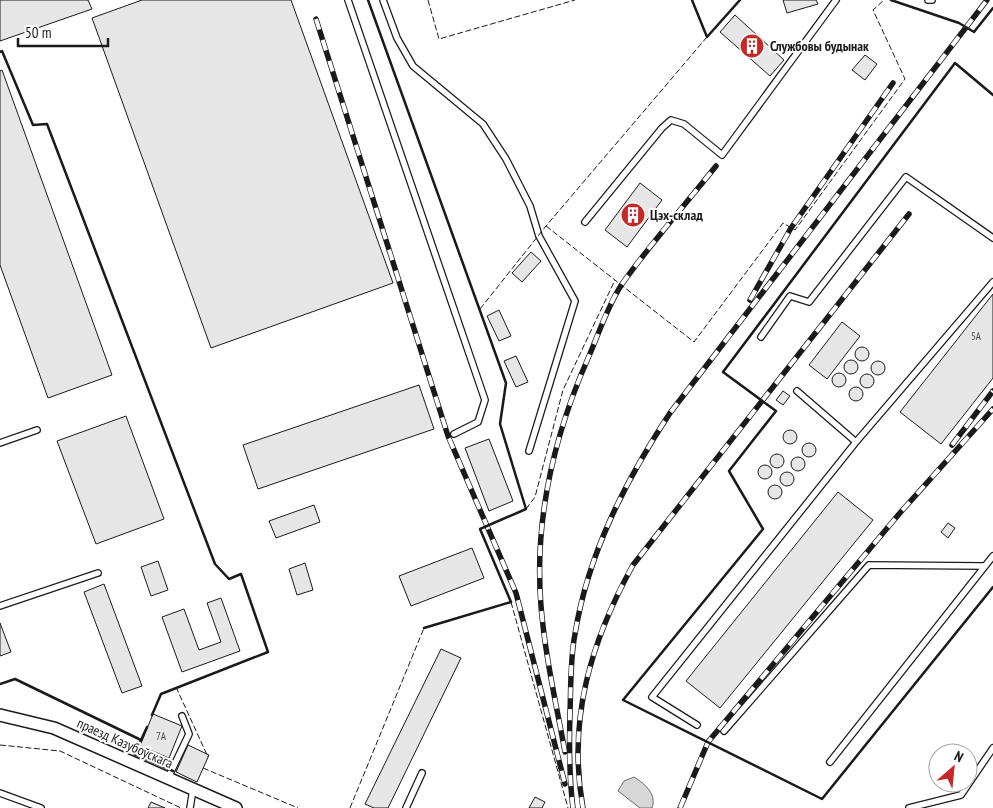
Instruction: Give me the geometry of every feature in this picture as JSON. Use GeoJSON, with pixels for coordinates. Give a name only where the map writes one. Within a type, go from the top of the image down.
{"type":"FeatureCollection","features":[{"type":"Feature","properties":{"kind":"street","name":"праезд Казубоўскага"},"geometry":{"type":"LineString","coordinates":[[0,715],[54,728],[236,808]]}},
{"type":"Feature","properties":{"kind":"lane"},"geometry":{"type":"LineString","coordinates":[[348,0],[485,400],[478,422],[454,434]]}},
{"type":"Feature","properties":{"kind":"lane"},"geometry":{"type":"LineString","coordinates":[[383,0],[397,38],[413,66],[483,124],[506,159],[530,206],[538,236],[575,301],[529,451]]}},
{"type":"Feature","properties":{"kind":"lane"},"geometry":{"type":"LineString","coordinates":[[585,222],[670,120],[684,124],[722,155],[836,0]]}},
{"type":"Feature","properties":{"kind":"lane"},"geometry":{"type":"LineString","coordinates":[[761,337],[790,296],[809,302],[906,177],[993,238]]}},
{"type":"Feature","properties":{"kind":"lane"},"geometry":{"type":"LineString","coordinates":[[697,725],[652,697],[856,442],[993,282]]}},
{"type":"Feature","properties":{"kind":"lane"},"geometry":{"type":"LineString","coordinates":[[797,391],[856,442]]}},
{"type":"Feature","properties":{"kind":"lane"},"geometry":{"type":"LineString","coordinates":[[0,443],[37,430]]}},
{"type":"Feature","properties":{"kind":"lane"},"geometry":{"type":"LineString","coordinates":[[830,762],[983,566],[993,556]]}},
{"type":"Feature","properties":{"kind":"lane"},"geometry":{"type":"LineString","coordinates":[[724,731],[869,565],[983,566]]}},
{"type":"Feature","properties":{"kind":"lane"},"geometry":{"type":"LineString","coordinates":[[0,606],[98,573]]}},
{"type":"Feature","properties":{"kind":"lane"},"geometry":{"type":"LineString","coordinates":[[168,778],[189,734],[182,716]]}},
{"type":"Feature","properties":{"kind":"lane"},"geometry":{"type":"LineString","coordinates":[[909,808],[960,795],[993,748]]}},
{"type":"Feature","properties":{"kind":"lane"},"geometry":{"type":"LineString","coordinates":[[406,808],[422,773]]}},
{"type":"Feature","properties":{"kind":"lane"},"geometry":{"type":"LineString","coordinates":[[190,808],[193,789]]}},
{"type":"Feature","properties":{"kind":"lane"},"geometry":{"type":"LineString","coordinates":[[0,793],[41,808]]}},
{"type":"Feature","properties":{"kind":"shaded area"},"geometry":{"type":"Polygon","coordinates":[[[634,777],[649,790],[653,798],[652,808],[640,808],[618,791],[624,781],[634,777]]]}},
{"type":"Feature","properties":{"kind":"building"},"geometry":{"type":"Polygon","coordinates":[[[0,0],[88,0],[92,9],[0,41],[0,0]]]}},
{"type":"Feature","properties":{"kind":"building"},"geometry":{"type":"Polygon","coordinates":[[[142,0],[291,0],[393,283],[211,348],[92,18],[142,0]]]}},
{"type":"Feature","properties":{"kind":"building"},"geometry":{"type":"Polygon","coordinates":[[[783,0],[816,0],[818,4],[787,13],[783,0]]]}},
{"type":"Feature","properties":{"kind":"building","name":"Службовы будынак"},"geometry":{"type":"Polygon","coordinates":[[[735,15],[784,60],[770,76],[720,32],[735,15]]]}},
{"type":"Feature","properties":{"kind":"building"},"geometry":{"type":"Polygon","coordinates":[[[865,55],[877,64],[865,80],[852,70],[865,55]]]}},
{"type":"Feature","properties":{"kind":"building"},"geometry":{"type":"Polygon","coordinates":[[[2,70],[112,375],[48,398],[0,265],[0,71],[2,70]]]}},
{"type":"Feature","properties":{"kind":"building","name":"Цэх-склад"},"geometry":{"type":"Polygon","coordinates":[[[640,183],[662,200],[627,247],[605,230],[640,183]]]}},
{"type":"Feature","properties":{"kind":"building"},"geometry":{"type":"Polygon","coordinates":[[[531,252],[541,261],[522,282],[512,273],[531,252]]]}},
{"type":"Feature","properties":{"kind":"building"},"geometry":{"type":"Polygon","coordinates":[[[993,294],[993,378],[941,444],[900,412],[993,294]]]}},
{"type":"Feature","properties":{"kind":"building"},"geometry":{"type":"Polygon","coordinates":[[[499,310],[511,336],[499,341],[487,316],[499,310]]]}},
{"type":"Feature","properties":{"kind":"building"},"geometry":{"type":"Polygon","coordinates":[[[842,322],[860,336],[827,379],[809,365],[842,322]]]}},
{"type":"Feature","properties":{"kind":"building"},"geometry":{"type":"Polygon","coordinates":[[[859,347],[865,347],[869,354],[865,361],[859,361],[855,357],[855,351],[859,347]]]}},
{"type":"Feature","properties":{"kind":"building"},"geometry":{"type":"Polygon","coordinates":[[[516,356],[528,382],[516,387],[504,361],[516,356]]]}},
{"type":"Feature","properties":{"kind":"building"},"geometry":{"type":"Polygon","coordinates":[[[848,360],[854,360],[858,367],[854,374],[848,374],[844,370],[844,364],[848,360]]]}},
{"type":"Feature","properties":{"kind":"building"},"geometry":{"type":"Polygon","coordinates":[[[875,361],[881,361],[885,368],[881,375],[875,375],[871,371],[871,365],[875,361]]]}},
{"type":"Feature","properties":{"kind":"building"},"geometry":{"type":"Polygon","coordinates":[[[836,373],[842,373],[846,380],[842,387],[836,387],[832,383],[832,377],[836,373]]]}},
{"type":"Feature","properties":{"kind":"building"},"geometry":{"type":"Polygon","coordinates":[[[864,374],[870,374],[874,381],[870,388],[864,388],[860,384],[860,378],[864,374]]]}},
{"type":"Feature","properties":{"kind":"building"},"geometry":{"type":"Polygon","coordinates":[[[419,385],[434,429],[258,489],[243,445],[419,385]]]}},
{"type":"Feature","properties":{"kind":"building"},"geometry":{"type":"Polygon","coordinates":[[[853,387],[859,387],[863,394],[859,401],[853,401],[849,397],[849,391],[853,387]]]}},
{"type":"Feature","properties":{"kind":"building"},"geometry":{"type":"Polygon","coordinates":[[[783,391],[790,396],[783,405],[776,400],[783,391]]]}},
{"type":"Feature","properties":{"kind":"building"},"geometry":{"type":"Polygon","coordinates":[[[126,416],[164,519],[96,544],[57,441],[126,416]]]}},
{"type":"Feature","properties":{"kind":"building"},"geometry":{"type":"Polygon","coordinates":[[[787,430],[793,430],[797,437],[793,444],[787,444],[783,440],[783,434],[787,430]]]}},
{"type":"Feature","properties":{"kind":"building"},"geometry":{"type":"Polygon","coordinates":[[[489,439],[513,501],[489,511],[465,448],[489,439]]]}},
{"type":"Feature","properties":{"kind":"building"},"geometry":{"type":"Polygon","coordinates":[[[806,443],[812,443],[816,450],[812,457],[806,457],[802,453],[802,447],[806,443]]]}},
{"type":"Feature","properties":{"kind":"building"},"geometry":{"type":"Polygon","coordinates":[[[774,454],[780,454],[784,461],[780,468],[774,468],[770,464],[770,458],[774,454]]]}},
{"type":"Feature","properties":{"kind":"building"},"geometry":{"type":"Polygon","coordinates":[[[795,457],[801,457],[805,464],[801,471],[795,471],[791,467],[791,461],[795,457]]]}},
{"type":"Feature","properties":{"kind":"building"},"geometry":{"type":"Polygon","coordinates":[[[762,465],[768,465],[772,472],[768,479],[762,479],[758,475],[758,469],[762,465]]]}},
{"type":"Feature","properties":{"kind":"building"},"geometry":{"type":"Polygon","coordinates":[[[784,472],[790,472],[794,479],[790,486],[784,486],[780,482],[780,476],[784,472]]]}},
{"type":"Feature","properties":{"kind":"building"},"geometry":{"type":"Polygon","coordinates":[[[772,485],[778,485],[782,492],[778,499],[772,499],[768,495],[768,489],[772,485]]]}},
{"type":"Feature","properties":{"kind":"building"},"geometry":{"type":"Polygon","coordinates":[[[838,492],[873,520],[720,708],[686,681],[838,492]]]}},
{"type":"Feature","properties":{"kind":"building"},"geometry":{"type":"Polygon","coordinates":[[[314,505],[320,522],[276,538],[269,521],[314,505]]]}},
{"type":"Feature","properties":{"kind":"building"},"geometry":{"type":"Polygon","coordinates":[[[948,523],[955,528],[948,538],[941,532],[948,523]]]}},
{"type":"Feature","properties":{"kind":"building"},"geometry":{"type":"Polygon","coordinates":[[[472,548],[484,578],[411,606],[399,576],[472,548]]]}},
{"type":"Feature","properties":{"kind":"building"},"geometry":{"type":"Polygon","coordinates":[[[158,561],[168,590],[151,596],[141,567],[158,561]]]}},
{"type":"Feature","properties":{"kind":"building"},"geometry":{"type":"Polygon","coordinates":[[[305,563],[313,590],[297,595],[289,569],[305,563]]]}},
{"type":"Feature","properties":{"kind":"building"},"geometry":{"type":"Polygon","coordinates":[[[104,584],[142,686],[122,693],[84,592],[104,584]]]}},
{"type":"Feature","properties":{"kind":"building"},"geometry":{"type":"Polygon","coordinates":[[[221,598],[240,651],[182,672],[162,617],[184,609],[199,650],[221,642],[207,603],[221,598]]]}},
{"type":"Feature","properties":{"kind":"building"},"geometry":{"type":"Polygon","coordinates":[[[0,623],[11,652],[0,656],[0,623]]]}},
{"type":"Feature","properties":{"kind":"building"},"geometry":{"type":"Polygon","coordinates":[[[441,649],[461,658],[388,808],[374,808],[365,804],[441,649]]]}},
{"type":"Feature","properties":{"kind":"building"},"geometry":{"type":"Polygon","coordinates":[[[153,714],[182,726],[169,758],[140,746],[153,714]]]}},
{"type":"Feature","properties":{"kind":"building"},"geometry":{"type":"Polygon","coordinates":[[[188,745],[209,755],[197,782],[176,772],[188,745]]]}},
{"type":"Feature","properties":{"kind":"building"},"geometry":{"type":"Polygon","coordinates":[[[535,797],[545,802],[542,808],[529,808],[535,797]]]}},
{"type":"Feature","properties":{"kind":"building"},"geometry":{"type":"Polygon","coordinates":[[[151,802],[165,808],[148,808],[151,802]]]}},
{"type":"Feature","properties":{"kind":"railway"},"geometry":{"type":"LineString","coordinates":[[573,808],[569,749],[573,644],[589,575],[599,546],[624,491],[638,464],[670,413],[987,0]]}},
{"type":"Feature","properties":{"kind":"railway"},"geometry":{"type":"LineString","coordinates":[[316,19],[448,436],[516,593],[565,784]]}},
{"type":"Feature","properties":{"kind":"railway"},"geometry":{"type":"LineString","coordinates":[[750,300],[791,228],[893,83]]}},
{"type":"Feature","properties":{"kind":"railway"},"geometry":{"type":"LineString","coordinates":[[565,752],[545,643],[541,606],[541,542],[549,478],[566,416],[612,301],[622,284],[645,254],[716,166]]}},
{"type":"Feature","properties":{"kind":"railway"},"geometry":{"type":"LineString","coordinates":[[583,808],[578,744],[586,682],[605,623],[633,565],[909,214]]}},
{"type":"Feature","properties":{"kind":"railway"},"geometry":{"type":"LineString","coordinates":[[952,445],[993,391]]}},
{"type":"Feature","properties":{"kind":"railway"},"geometry":{"type":"LineString","coordinates":[[680,808],[708,742],[899,514],[993,409]]}},
{"type":"Feature","properties":{"kind":"fence"},"geometry":{"type":"LineString","coordinates":[[428,0],[439,39],[575,0]]}},
{"type":"Feature","properties":{"kind":"fence"},"geometry":{"type":"LineString","coordinates":[[546,226],[694,342],[783,223],[795,230],[905,79],[873,10],[884,0]]}},
{"type":"Feature","properties":{"kind":"fence"},"geometry":{"type":"LineString","coordinates":[[480,309],[546,226],[707,37]]}},
{"type":"Feature","properties":{"kind":"fence"},"geometry":{"type":"LineString","coordinates":[[526,509],[535,497],[563,390],[615,280]]}},
{"type":"Feature","properties":{"kind":"fence"},"geometry":{"type":"LineString","coordinates":[[511,602],[568,808]]}},
{"type":"Feature","properties":{"kind":"fence"},"geometry":{"type":"LineString","coordinates":[[350,808],[424,628]]}},
{"type":"Feature","properties":{"kind":"fence"},"geometry":{"type":"LineString","coordinates":[[176,687],[208,757]]}},
{"type":"Feature","properties":{"kind":"fence"},"geometry":{"type":"LineString","coordinates":[[0,745],[60,751],[181,808]]}},
{"type":"Feature","properties":{"kind":"fence"},"geometry":{"type":"LineString","coordinates":[[203,768],[298,808]]}},
{"type":"Feature","properties":{"kind":"wall"},"geometry":{"type":"LineString","coordinates":[[368,0],[506,383],[500,424],[526,509],[480,529],[511,602],[424,628]]}},
{"type":"Feature","properties":{"kind":"wall"},"geometry":{"type":"LineString","coordinates":[[692,0],[707,37],[740,0]]}},
{"type":"Feature","properties":{"kind":"wall"},"geometry":{"type":"LineString","coordinates":[[891,0],[959,23],[974,32],[993,8]]}},
{"type":"Feature","properties":{"kind":"wall"},"geometry":{"type":"LineString","coordinates":[[0,52],[2,51],[33,125],[47,124],[215,564],[229,579],[241,574],[268,652],[161,694],[152,715]]}},
{"type":"Feature","properties":{"kind":"wall"},"geometry":{"type":"LineString","coordinates":[[993,95],[955,63],[723,372],[776,411],[729,471],[763,529],[623,700],[822,799],[993,587]]}},
{"type":"Feature","properties":{"kind":"wall"},"geometry":{"type":"LineString","coordinates":[[0,684],[15,679],[141,740],[134,754],[173,771]]}},
{"type":"Feature","properties":{"kind":"wall"},"geometry":{"type":"LineString","coordinates":[[141,740],[147,727]]}},
{"type":"Feature","properties":{"kind":"place","name":"Службовы будынак"},"geometry":{"type":"Point","coordinates":[752,46]}},
{"type":"Feature","properties":{"kind":"place","name":"Цэх-склад"},"geometry":{"type":"Point","coordinates":[633,215]}}]}
